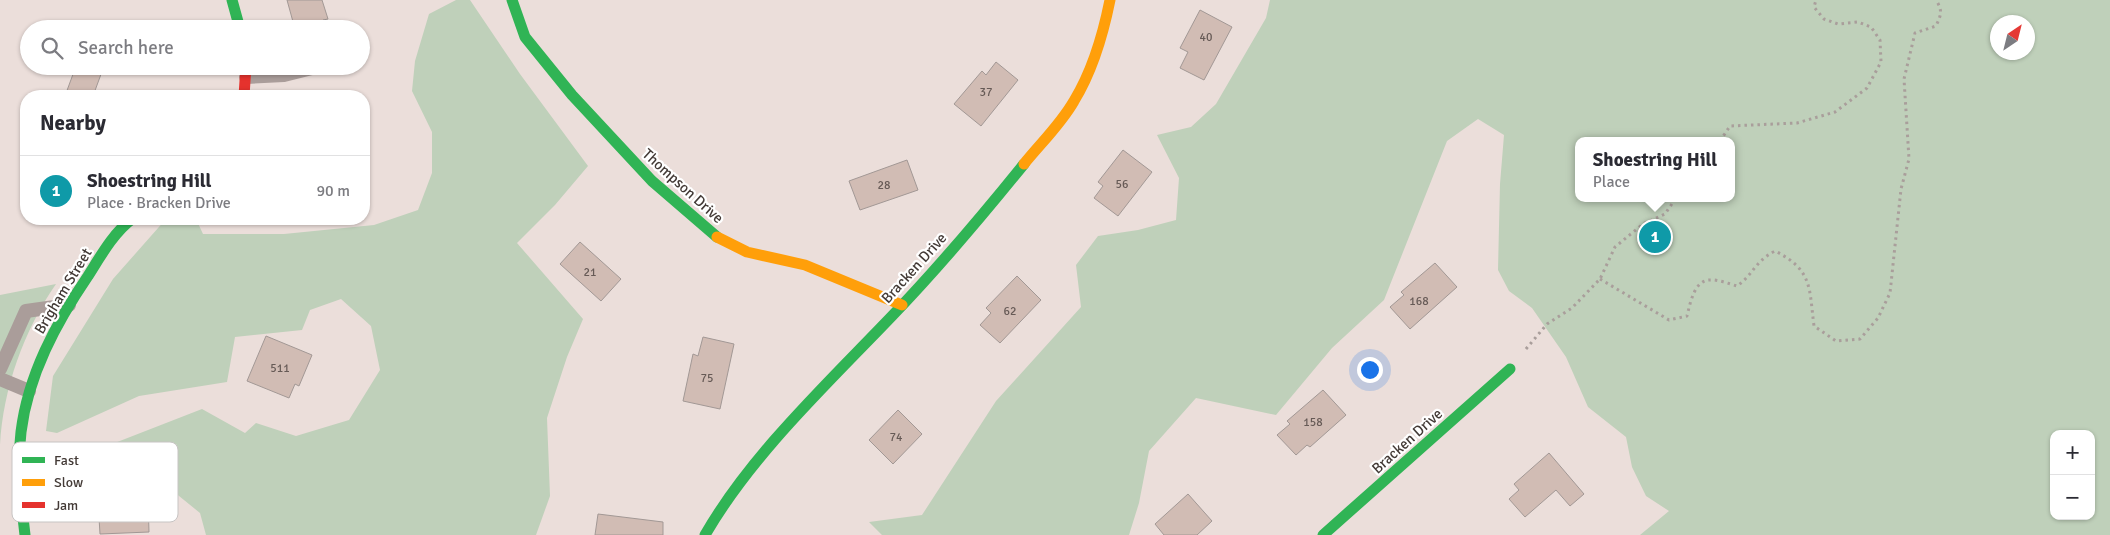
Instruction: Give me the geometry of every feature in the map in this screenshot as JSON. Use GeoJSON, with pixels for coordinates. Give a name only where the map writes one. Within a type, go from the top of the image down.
{"type":"FeatureCollection","features":[{"type":"Feature","properties":{"kind":"street"},"geometry":{"type":"LineString","coordinates":[[232,0],[238,20]]}},
{"type":"Feature","properties":{"kind":"street","name":"Thompson Drive"},"geometry":{"type":"LineString","coordinates":[[512,0],[525,36],[572,95],[652,180],[714,235],[747,252],[805,265],[902,305]]}},
{"type":"Feature","properties":{"kind":"street","name":"Bracken Drive"},"geometry":{"type":"LineString","coordinates":[[705,535],[739,484],[790,424],[902,305],[970,228],[1073,103],[1084,84],[1100,41],[1110,0]]}},
{"type":"Feature","properties":{"kind":"street"},"geometry":{"type":"LineString","coordinates":[[244,90],[246,75]]}},
{"type":"Feature","properties":{"kind":"street","name":"Brigham Street"},"geometry":{"type":"LineString","coordinates":[[21,442],[23,418],[29,391],[36,370],[58,322],[92,268],[124,225]]}},
{"type":"Feature","properties":{"kind":"street","name":"Bracken Drive"},"geometry":{"type":"LineString","coordinates":[[1323,535],[1510,369]]}},
{"type":"Feature","properties":{"kind":"street","name":"Brigham Street"},"geometry":{"type":"LineString","coordinates":[[23,522],[25,535]]}},
{"type":"Feature","properties":{"kind":"lane"},"geometry":{"type":"LineString","coordinates":[[0,369],[26,311],[70,304]]}},
{"type":"Feature","properties":{"kind":"lane"},"geometry":{"type":"LineString","coordinates":[[0,380],[29,391]]}},
{"type":"Feature","properties":{"kind":"path"},"geometry":{"type":"LineString","coordinates":[[1723,137],[1730,126],[1797,123],[1835,112],[1867,88],[1881,62],[1880,40],[1871,27],[1858,22],[1838,24],[1824,19],[1814,6],[1816,0]]}},
{"type":"Feature","properties":{"kind":"path"},"geometry":{"type":"LineString","coordinates":[[1600,279],[1669,320],[1687,316],[1691,299],[1699,285],[1710,280],[1738,286],[1746,280],[1762,257],[1775,251],[1792,259],[1807,279],[1814,326],[1836,341],[1860,339],[1878,318],[1890,293],[1901,189],[1909,159],[1904,79],[1915,33],[1936,26],[1942,15],[1941,8],[1936,0]]}},
{"type":"Feature","properties":{"kind":"path"},"geometry":{"type":"LineString","coordinates":[[1510,369],[1547,324],[1572,308],[1600,279],[1615,247],[1643,224],[1665,214],[1673,202]]}},
{"type":"Feature","properties":{"kind":"green space"},"geometry":{"type":"Polygon","coordinates":[[[456,0],[470,0],[520,74],[588,166],[555,205],[517,243],[583,319],[567,357],[547,418],[550,496],[536,535],[206,535],[200,513],[178,495],[178,442],[117,442],[202,409],[245,433],[256,423],[296,436],[349,420],[380,370],[371,326],[341,299],[310,310],[302,330],[235,337],[227,382],[139,396],[57,433],[46,431],[53,376],[113,279],[161,225],[199,225],[203,234],[284,234],[374,225],[418,210],[432,173],[432,132],[412,91],[415,61],[429,14],[456,0]]]}},
{"type":"Feature","properties":{"kind":"green space"},"geometry":{"type":"Polygon","coordinates":[[[1270,0],[2110,0],[2110,535],[1640,535],[1669,511],[1646,496],[1632,467],[1626,437],[1588,407],[1566,357],[1532,308],[1509,291],[1498,270],[1500,184],[1504,135],[1478,119],[1447,141],[1384,300],[1332,348],[1276,415],[1196,398],[1149,451],[1139,503],[1129,535],[882,535],[869,522],[922,515],[996,401],[1081,307],[1076,265],[1098,236],[1138,230],[1176,220],[1179,178],[1157,135],[1191,127],[1216,104],[1266,18],[1270,0]]]}},
{"type":"Feature","properties":{"kind":"green space"},"geometry":{"type":"Polygon","coordinates":[[[56,284],[34,321],[17,361],[6,403],[0,445],[0,295],[56,284]]]}},
{"type":"Feature","properties":{"kind":"building"},"geometry":{"type":"Polygon","coordinates":[[[287,0],[322,0],[328,19],[293,20],[287,0]]]}},
{"type":"Feature","properties":{"kind":"building"},"geometry":{"type":"Polygon","coordinates":[[[1200,10],[1232,27],[1204,80],[1180,68],[1188,52],[1180,48],[1200,10]]]}},
{"type":"Feature","properties":{"kind":"building"},"geometry":{"type":"Polygon","coordinates":[[[996,62],[1018,80],[981,126],[954,104],[982,71],[986,75],[996,62]]]}},
{"type":"Feature","properties":{"kind":"building"},"geometry":{"type":"Polygon","coordinates":[[[73,75],[101,75],[95,90],[67,90],[73,75]]]}},
{"type":"Feature","properties":{"kind":"building"},"geometry":{"type":"Polygon","coordinates":[[[1123,150],[1152,172],[1118,216],[1094,198],[1103,186],[1098,182],[1123,150]]]}},
{"type":"Feature","properties":{"kind":"building"},"geometry":{"type":"Polygon","coordinates":[[[907,160],[918,190],[860,210],[849,181],[907,160]]]}},
{"type":"Feature","properties":{"kind":"building"},"geometry":{"type":"Polygon","coordinates":[[[580,242],[621,279],[601,301],[560,264],[580,242]]]}},
{"type":"Feature","properties":{"kind":"building"},"geometry":{"type":"Polygon","coordinates":[[[1435,263],[1457,287],[1410,329],[1390,307],[1404,295],[1401,292],[1435,263]]]}},
{"type":"Feature","properties":{"kind":"building"},"geometry":{"type":"Polygon","coordinates":[[[1017,276],[1041,300],[1000,343],[980,325],[991,313],[986,308],[1017,276]]]}},
{"type":"Feature","properties":{"kind":"building"},"geometry":{"type":"Polygon","coordinates":[[[266,336],[312,355],[299,386],[295,384],[289,398],[247,381],[266,336]]]}},
{"type":"Feature","properties":{"kind":"building"},"geometry":{"type":"Polygon","coordinates":[[[703,337],[734,344],[720,409],[683,401],[693,354],[698,356],[703,337]]]}},
{"type":"Feature","properties":{"kind":"building"},"geometry":{"type":"Polygon","coordinates":[[[1323,390],[1346,415],[1310,447],[1307,445],[1296,455],[1277,435],[1290,424],[1287,421],[1323,390]]]}},
{"type":"Feature","properties":{"kind":"building"},"geometry":{"type":"Polygon","coordinates":[[[898,410],[922,434],[893,464],[869,440],[898,410]]]}},
{"type":"Feature","properties":{"kind":"building"},"geometry":{"type":"Polygon","coordinates":[[[1549,453],[1584,494],[1570,506],[1556,490],[1525,517],[1509,499],[1519,490],[1514,484],[1549,453]]]}},
{"type":"Feature","properties":{"kind":"building"},"geometry":{"type":"Polygon","coordinates":[[[1188,494],[1212,521],[1197,535],[1164,535],[1155,524],[1188,494]]]}},
{"type":"Feature","properties":{"kind":"building"},"geometry":{"type":"Polygon","coordinates":[[[598,514],[663,522],[663,535],[595,535],[598,514]]]}},
{"type":"Feature","properties":{"kind":"building"},"geometry":{"type":"Polygon","coordinates":[[[99,522],[149,522],[149,532],[100,534],[99,522]]]}},
{"type":"Feature","properties":{"kind":"traffic: fast"},"geometry":{"type":"LineString","coordinates":[[232,0],[238,20]]}},
{"type":"Feature","properties":{"kind":"traffic: fast"},"geometry":{"type":"LineString","coordinates":[[512,0],[525,37],[572,95],[652,181],[717,237]]}},
{"type":"Feature","properties":{"kind":"traffic: fast"},"geometry":{"type":"LineString","coordinates":[[705,535],[724,505],[768,448],[926,279],[1024,164]]}},
{"type":"Feature","properties":{"kind":"traffic: fast"},"geometry":{"type":"LineString","coordinates":[[20,442],[30,390],[45,350],[76,294],[108,245],[124,225]]}},
{"type":"Feature","properties":{"kind":"traffic: fast"},"geometry":{"type":"LineString","coordinates":[[1323,535],[1510,369]]}},
{"type":"Feature","properties":{"kind":"traffic: fast"},"geometry":{"type":"LineString","coordinates":[[24,522],[25,535]]}},
{"type":"Feature","properties":{"kind":"traffic: slow"},"geometry":{"type":"LineString","coordinates":[[1024,164],[1063,118],[1081,89],[1096,52],[1110,0]]}},
{"type":"Feature","properties":{"kind":"traffic: slow"},"geometry":{"type":"LineString","coordinates":[[717,237],[747,252],[805,265],[902,305]]}},
{"type":"Feature","properties":{"kind":"traffic: jam"},"geometry":{"type":"LineString","coordinates":[[244,90],[245,75]]}},
{"type":"Feature","properties":{"kind":"place","name":"Shoestring Hill"},"geometry":{"type":"Point","coordinates":[1655,237]}}]}
